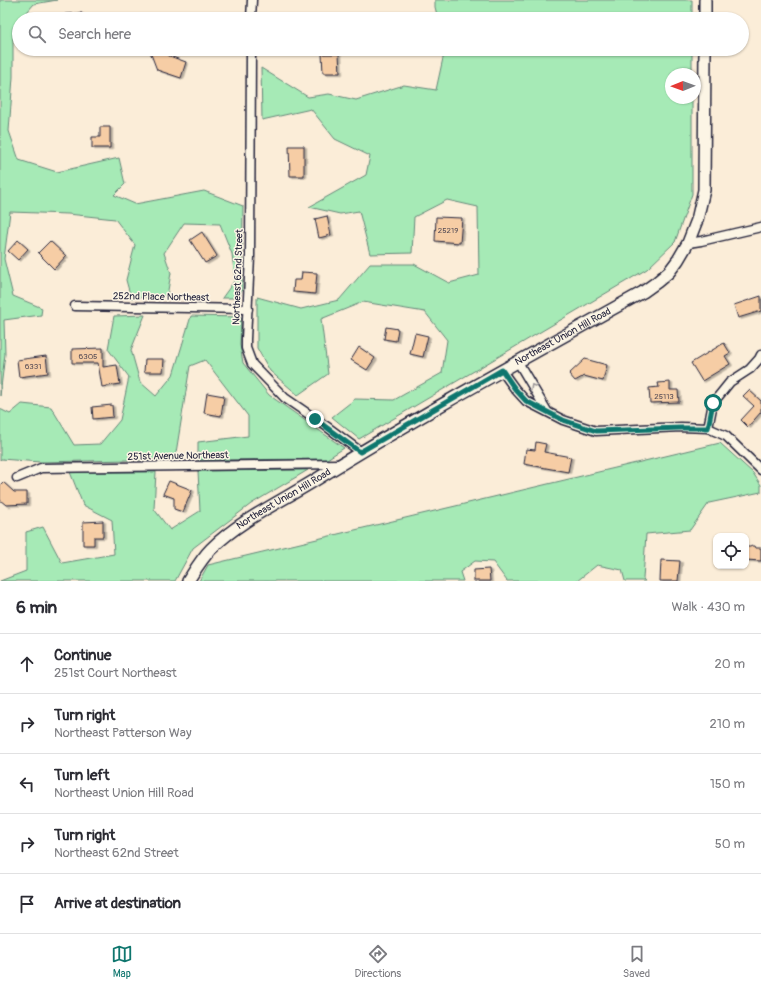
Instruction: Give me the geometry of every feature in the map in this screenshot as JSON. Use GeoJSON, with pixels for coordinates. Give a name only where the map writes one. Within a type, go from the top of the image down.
{"type":"FeatureCollection","features":[{"type":"Feature","properties":{"kind":"street"},"geometry":{"type":"LineString","coordinates":[[251,12],[252,0]]}},
{"type":"Feature","properties":{"kind":"street"},"geometry":{"type":"LineString","coordinates":[[705,0],[705,12]]}},
{"type":"Feature","properties":{"kind":"street","name":"Northeast 62nd Street"},"geometry":{"type":"LineString","coordinates":[[251,56],[250,258],[246,348],[252,364],[285,398],[326,426],[360,452]]}},
{"type":"Feature","properties":{"kind":"street","name":"Northeast Union Hill Road"},"geometry":{"type":"LineString","coordinates":[[188,581],[210,550],[228,534],[360,452],[502,370],[648,289],[669,272],[688,243],[697,220],[704,190],[705,56]]}},
{"type":"Feature","properties":{"kind":"street"},"geometry":{"type":"LineString","coordinates":[[688,243],[761,227]]}},
{"type":"Feature","properties":{"kind":"street","name":"252nd Place Northeast"},"geometry":{"type":"LineString","coordinates":[[75,306],[248,309]]}},
{"type":"Feature","properties":{"kind":"street"},"geometry":{"type":"LineString","coordinates":[[708,428],[713,403],[730,382],[750,369],[759,360],[761,355]]}},
{"type":"Feature","properties":{"kind":"street"},"geometry":{"type":"LineString","coordinates":[[518,362],[548,412]]}},
{"type":"Feature","properties":{"kind":"street"},"geometry":{"type":"LineString","coordinates":[[502,370],[515,389],[526,401],[563,420],[596,431],[708,428],[726,436],[761,470]]}},
{"type":"Feature","properties":{"kind":"street","name":"251st Avenue Northeast"},"geometry":{"type":"LineString","coordinates":[[17,478],[41,468],[341,464]]}},
{"type":"Feature","properties":{"kind":"green space"},"geometry":{"type":"Polygon","coordinates":[[[0,0],[57,0],[34,4],[27,12],[12,12],[13,77],[9,131],[19,160],[57,172],[119,158],[125,184],[114,195],[135,204],[204,191],[243,206],[242,289],[239,298],[222,298],[235,280],[232,254],[220,224],[184,223],[164,253],[171,273],[167,296],[131,298],[126,280],[135,245],[115,219],[68,214],[10,212],[4,259],[13,296],[42,308],[41,315],[4,320],[5,354],[0,396],[0,0]]]}},
{"type":"Feature","properties":{"kind":"green space"},"geometry":{"type":"Polygon","coordinates":[[[435,0],[692,0],[692,12],[436,12],[435,0]]]}},
{"type":"Feature","properties":{"kind":"green space"},"geometry":{"type":"Polygon","coordinates":[[[443,56],[692,56],[692,68],[665,68],[665,104],[692,104],[692,194],[675,242],[647,269],[359,439],[332,417],[355,399],[394,400],[442,373],[447,340],[425,312],[363,302],[321,319],[328,374],[298,395],[270,371],[257,348],[257,297],[301,309],[339,300],[370,264],[414,264],[449,283],[479,275],[478,207],[447,200],[414,217],[412,253],[370,254],[359,211],[340,214],[309,207],[366,175],[370,156],[335,139],[311,109],[262,120],[261,68],[308,97],[329,94],[356,100],[404,85],[436,90],[443,56]]]}},
{"type":"Feature","properties":{"kind":"green space"},"geometry":{"type":"Polygon","coordinates":[[[145,315],[131,350],[140,382],[156,396],[173,375],[191,316],[241,317],[240,345],[243,363],[269,395],[344,448],[327,459],[198,460],[198,442],[248,436],[248,416],[205,360],[190,366],[175,459],[40,462],[0,460],[0,409],[10,414],[22,404],[51,407],[74,445],[100,444],[120,420],[129,377],[108,349],[114,316],[145,315]]]}},
{"type":"Feature","properties":{"kind":"green space"},"geometry":{"type":"Polygon","coordinates":[[[720,443],[753,473],[761,485],[761,492],[709,503],[690,530],[646,534],[643,579],[645,581],[625,581],[622,570],[597,565],[577,581],[507,581],[493,562],[475,561],[460,572],[463,581],[199,581],[208,565],[720,443]]]}},
{"type":"Feature","properties":{"kind":"green space"},"geometry":{"type":"Polygon","coordinates":[[[308,470],[251,504],[193,548],[175,581],[0,581],[26,571],[26,532],[43,527],[62,563],[114,554],[112,520],[83,505],[70,472],[156,472],[154,509],[170,530],[200,511],[198,471],[308,470]]]}},
{"type":"Feature","properties":{"kind":"building"},"geometry":{"type":"Polygon","coordinates":[[[152,56],[170,56],[186,62],[181,78],[157,70],[152,56]]]}},
{"type":"Feature","properties":{"kind":"building"},"geometry":{"type":"Polygon","coordinates":[[[322,56],[339,56],[340,73],[323,73],[322,56]]]}},
{"type":"Feature","properties":{"kind":"building"},"geometry":{"type":"Polygon","coordinates":[[[100,127],[110,127],[110,148],[92,148],[92,137],[100,137],[100,127]]]}},
{"type":"Feature","properties":{"kind":"building"},"geometry":{"type":"Polygon","coordinates":[[[289,146],[304,146],[304,176],[290,176],[289,146]]]}},
{"type":"Feature","properties":{"kind":"building"},"geometry":{"type":"Polygon","coordinates":[[[327,216],[331,235],[319,238],[315,219],[327,216]]]}},
{"type":"Feature","properties":{"kind":"building"},"geometry":{"type":"Polygon","coordinates":[[[436,217],[462,218],[460,243],[435,241],[436,217]]]}},
{"type":"Feature","properties":{"kind":"building"},"geometry":{"type":"Polygon","coordinates":[[[202,232],[217,256],[205,263],[190,240],[202,232]]]}},
{"type":"Feature","properties":{"kind":"building"},"geometry":{"type":"Polygon","coordinates":[[[18,240],[28,249],[18,260],[8,251],[18,240]]]}},
{"type":"Feature","properties":{"kind":"building"},"geometry":{"type":"Polygon","coordinates":[[[50,241],[66,256],[54,269],[38,253],[50,241]]]}},
{"type":"Feature","properties":{"kind":"building"},"geometry":{"type":"Polygon","coordinates":[[[302,272],[317,273],[315,294],[293,292],[294,280],[301,280],[302,272]]]}},
{"type":"Feature","properties":{"kind":"building"},"geometry":{"type":"Polygon","coordinates":[[[761,296],[761,311],[738,318],[734,305],[761,296]]]}},
{"type":"Feature","properties":{"kind":"building"},"geometry":{"type":"Polygon","coordinates":[[[386,327],[398,329],[396,341],[384,339],[386,327]]]}},
{"type":"Feature","properties":{"kind":"building"},"geometry":{"type":"Polygon","coordinates":[[[415,333],[428,336],[423,357],[410,354],[415,333]]]}},
{"type":"Feature","properties":{"kind":"building"},"geometry":{"type":"Polygon","coordinates":[[[724,343],[730,353],[725,356],[730,364],[702,381],[691,363],[724,343]]]}},
{"type":"Feature","properties":{"kind":"building"},"geometry":{"type":"Polygon","coordinates":[[[359,347],[375,358],[367,370],[351,360],[359,347]]]}},
{"type":"Feature","properties":{"kind":"building"},"geometry":{"type":"Polygon","coordinates":[[[103,348],[103,367],[117,365],[120,384],[102,387],[98,363],[72,363],[72,349],[103,348]]]}},
{"type":"Feature","properties":{"kind":"building"},"geometry":{"type":"Polygon","coordinates":[[[46,356],[48,373],[19,377],[17,360],[46,356]]]}},
{"type":"Feature","properties":{"kind":"building"},"geometry":{"type":"Polygon","coordinates":[[[145,359],[164,359],[163,372],[144,372],[145,359]]]}},
{"type":"Feature","properties":{"kind":"building"},"geometry":{"type":"Polygon","coordinates":[[[585,359],[607,365],[603,381],[584,376],[575,381],[569,374],[585,359]]]}},
{"type":"Feature","properties":{"kind":"building"},"geometry":{"type":"Polygon","coordinates":[[[670,382],[670,390],[678,390],[679,402],[650,403],[649,388],[659,387],[658,383],[670,382]]]}},
{"type":"Feature","properties":{"kind":"building"},"geometry":{"type":"Polygon","coordinates":[[[749,390],[761,401],[761,412],[748,427],[741,420],[754,406],[743,396],[749,390]]]}},
{"type":"Feature","properties":{"kind":"building"},"geometry":{"type":"Polygon","coordinates":[[[207,393],[224,396],[221,416],[204,413],[207,393]]]}},
{"type":"Feature","properties":{"kind":"building"},"geometry":{"type":"Polygon","coordinates":[[[112,405],[113,417],[93,419],[92,407],[112,405]]]}},
{"type":"Feature","properties":{"kind":"building"},"geometry":{"type":"Polygon","coordinates":[[[536,442],[546,444],[544,452],[571,457],[568,472],[524,464],[526,449],[535,450],[536,442]]]}},
{"type":"Feature","properties":{"kind":"building"},"geometry":{"type":"Polygon","coordinates":[[[169,481],[192,490],[183,512],[174,509],[174,498],[163,494],[169,481]]]}},
{"type":"Feature","properties":{"kind":"building"},"geometry":{"type":"Polygon","coordinates":[[[3,482],[14,492],[27,492],[27,504],[6,505],[0,500],[0,485],[3,482]]]}},
{"type":"Feature","properties":{"kind":"building"},"geometry":{"type":"Polygon","coordinates":[[[103,521],[103,537],[94,537],[94,545],[83,545],[83,522],[103,521]]]}},
{"type":"Feature","properties":{"kind":"building"},"geometry":{"type":"Polygon","coordinates":[[[754,546],[755,548],[761,548],[761,561],[749,560],[750,547],[754,546]]]}},
{"type":"Feature","properties":{"kind":"building"},"geometry":{"type":"Polygon","coordinates":[[[661,560],[680,561],[678,581],[660,581],[661,560]]]}},
{"type":"Feature","properties":{"kind":"building"},"geometry":{"type":"Polygon","coordinates":[[[489,569],[490,581],[474,581],[474,570],[489,569]]]}},
{"type":"Feature","properties":{"kind":"route"},"geometry":{"type":"LineString","coordinates":[[315,419],[360,452],[502,370],[515,389],[526,401],[563,420],[596,431],[708,428],[713,403]]}}]}
